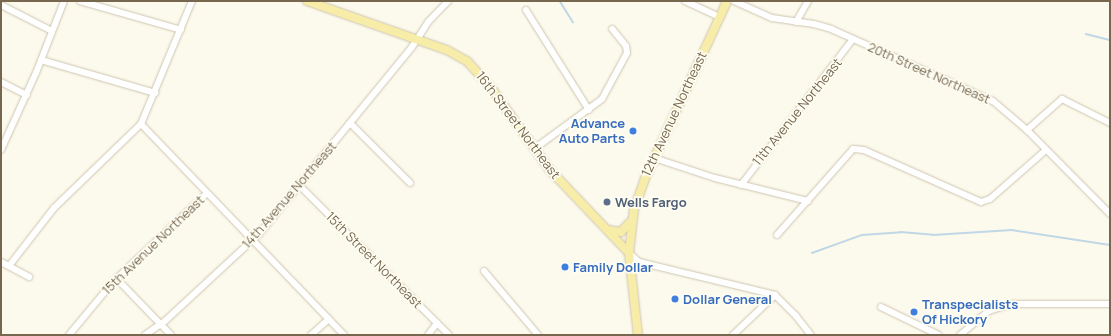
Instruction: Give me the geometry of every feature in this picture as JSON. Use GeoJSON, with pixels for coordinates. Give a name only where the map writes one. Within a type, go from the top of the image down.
{"type":"FeatureCollection","features":[{"type":"Feature","properties":{"kind":"main road","name":"12th Avenue Northeast"},"geometry":{"type":"LineString","coordinates":[[629,254],[632,219],[638,194],[727,1]]}},
{"type":"Feature","properties":{"kind":"main road","name":"16th Street Northeast"},"geometry":{"type":"LineString","coordinates":[[310,2],[416,39],[454,54],[475,68],[534,149],[558,179],[629,254]]}},
{"type":"Feature","properties":{"kind":"main road"},"geometry":{"type":"LineString","coordinates":[[607,230],[621,232],[632,219]]}},
{"type":"Feature","properties":{"kind":"main road"},"geometry":{"type":"LineString","coordinates":[[629,254],[638,335]]}},
{"type":"Feature","properties":{"kind":"street"},"geometry":{"type":"LineString","coordinates":[[1,150],[41,60],[64,1]]}},
{"type":"Feature","properties":{"kind":"street"},"geometry":{"type":"LineString","coordinates":[[80,1],[181,30]]}},
{"type":"Feature","properties":{"kind":"street"},"geometry":{"type":"LineString","coordinates":[[9,266],[54,208],[141,124],[155,94],[192,1]]}},
{"type":"Feature","properties":{"kind":"street"},"geometry":{"type":"LineString","coordinates":[[685,1],[719,17]]}},
{"type":"Feature","properties":{"kind":"street","name":"20th Street Northeast"},"geometry":{"type":"LineString","coordinates":[[734,1],[772,18],[819,25],[982,95],[1000,105],[1027,130],[1110,214]]}},
{"type":"Feature","properties":{"kind":"street"},"geometry":{"type":"LineString","coordinates":[[796,22],[799,13],[808,1]]}},
{"type":"Feature","properties":{"kind":"street","name":"14th Avenue Northeast"},"geometry":{"type":"LineString","coordinates":[[145,335],[161,325],[252,240],[350,123],[445,2]]}},
{"type":"Feature","properties":{"kind":"street"},"geometry":{"type":"LineString","coordinates":[[1,5],[52,31]]}},
{"type":"Feature","properties":{"kind":"street"},"geometry":{"type":"LineString","coordinates":[[526,10],[589,110]]}},
{"type":"Feature","properties":{"kind":"street"},"geometry":{"type":"LineString","coordinates":[[534,149],[602,99],[627,56],[627,48],[612,29]]}},
{"type":"Feature","properties":{"kind":"street","name":"11th Avenue Northeast"},"geometry":{"type":"LineString","coordinates":[[741,185],[853,39]]}},
{"type":"Feature","properties":{"kind":"street"},"geometry":{"type":"LineString","coordinates":[[41,60],[155,94]]}},
{"type":"Feature","properties":{"kind":"street"},"geometry":{"type":"LineString","coordinates":[[1,82],[26,95]]}},
{"type":"Feature","properties":{"kind":"street"},"geometry":{"type":"LineString","coordinates":[[1027,130],[1062,99],[1110,123]]}},
{"type":"Feature","properties":{"kind":"street"},"geometry":{"type":"LineString","coordinates":[[350,123],[410,183]]}},
{"type":"Feature","properties":{"kind":"street"},"geometry":{"type":"LineString","coordinates":[[141,124],[344,335]]}},
{"type":"Feature","properties":{"kind":"street"},"geometry":{"type":"LineString","coordinates":[[777,235],[842,159],[855,148],[864,150],[973,200],[983,202],[1046,150]]}},
{"type":"Feature","properties":{"kind":"street"},"geometry":{"type":"LineString","coordinates":[[654,158],[741,185],[808,200]]}},
{"type":"Feature","properties":{"kind":"street","name":"15th Street Northeast"},"geometry":{"type":"LineString","coordinates":[[299,185],[449,335]]}},
{"type":"Feature","properties":{"kind":"street","name":"15th Avenue Northeast"},"geometry":{"type":"LineString","coordinates":[[69,335],[116,278],[207,193]]}},
{"type":"Feature","properties":{"kind":"street"},"geometry":{"type":"LineString","coordinates":[[629,254],[639,262],[775,295],[793,312],[811,335]]}},
{"type":"Feature","properties":{"kind":"street"},"geometry":{"type":"LineString","coordinates":[[1,262],[29,277]]}},
{"type":"Feature","properties":{"kind":"street"},"geometry":{"type":"LineString","coordinates":[[484,272],[538,335]]}},
{"type":"Feature","properties":{"kind":"street"},"geometry":{"type":"LineString","coordinates":[[116,278],[171,335]]}},
{"type":"Feature","properties":{"kind":"street"},"geometry":{"type":"LineString","coordinates":[[732,335],[775,295]]}},
{"type":"Feature","properties":{"kind":"street"},"geometry":{"type":"LineString","coordinates":[[960,335],[989,311],[1010,304],[1110,304]]}},
{"type":"Feature","properties":{"kind":"street"},"geometry":{"type":"LineString","coordinates":[[881,307],[939,335]]}},
{"type":"Feature","properties":{"kind":"street"},"geometry":{"type":"LineString","coordinates":[[311,335],[329,319]]}},
{"type":"Feature","properties":{"kind":"street"},"geometry":{"type":"LineString","coordinates":[[428,335],[437,323]]}},
{"type":"Feature","properties":{"kind":"waterway"},"geometry":{"type":"LineString","coordinates":[[560,1],[573,22]]}},
{"type":"Feature","properties":{"kind":"waterway"},"geometry":{"type":"LineString","coordinates":[[1086,34],[1110,40]]}},
{"type":"Feature","properties":{"kind":"waterway"},"geometry":{"type":"LineString","coordinates":[[812,253],[862,235],[901,232],[933,235],[1012,230],[1110,245]]}},
{"type":"Feature","properties":{"kind":"place","name":"Advance Auto Parts"},"geometry":{"type":"Point","coordinates":[633,131]}},
{"type":"Feature","properties":{"kind":"place","name":"Wells Fargo"},"geometry":{"type":"Point","coordinates":[607,202]}},
{"type":"Feature","properties":{"kind":"place","name":"Family Dollar"},"geometry":{"type":"Point","coordinates":[565,267]}},
{"type":"Feature","properties":{"kind":"place","name":"Dollar General"},"geometry":{"type":"Point","coordinates":[675,299]}},
{"type":"Feature","properties":{"kind":"place","name":"Transpecialists Of Hickory"},"geometry":{"type":"Point","coordinates":[914,312]}}]}
